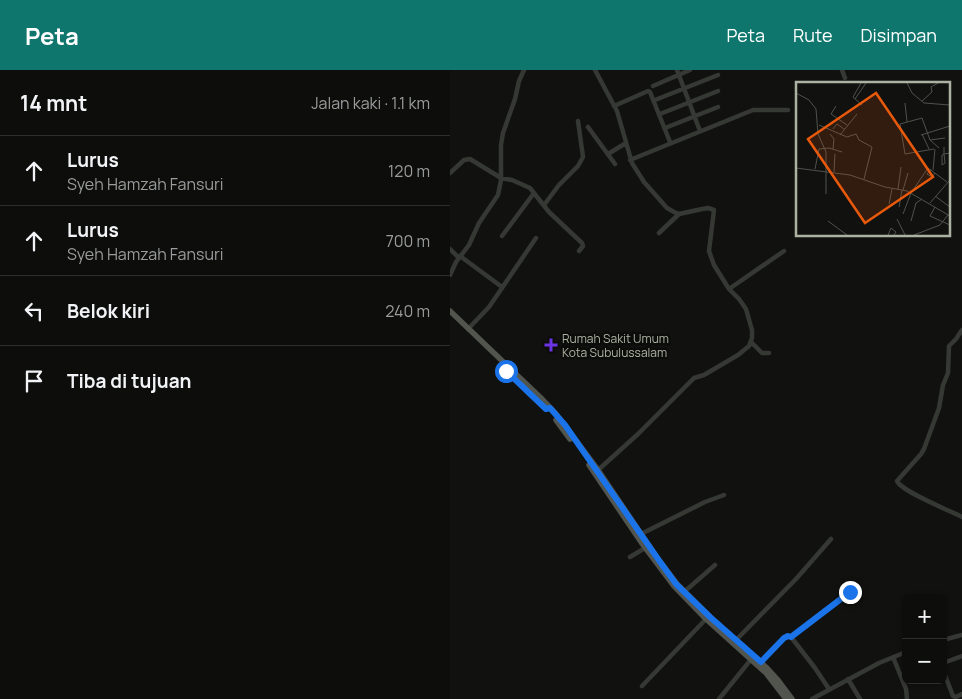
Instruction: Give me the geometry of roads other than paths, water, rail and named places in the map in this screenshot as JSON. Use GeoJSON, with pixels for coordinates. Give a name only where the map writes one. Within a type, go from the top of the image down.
{"type":"FeatureCollection","features":[{"type":"Feature","properties":{"kind":"main road"},"geometry":{"type":"LineString","coordinates":[[450,311],[565,425],[645,548],[669,580],[706,619],[753,658],[761,662],[778,679],[792,699]]}},
{"type":"Feature","properties":{"kind":"main road"},"geometry":{"type":"LineString","coordinates":[[450,317],[548,408]]}},
{"type":"Feature","properties":{"kind":"main road"},"geometry":{"type":"LineString","coordinates":[[596,472],[689,600],[736,640],[766,673],[786,699]]}},
{"type":"Feature","properties":{"kind":"street"},"geometry":{"type":"LineString","coordinates":[[450,275],[454,265],[469,245],[479,223],[498,195],[501,178],[503,133],[524,70]]}},
{"type":"Feature","properties":{"kind":"street"},"geometry":{"type":"LineString","coordinates":[[595,70],[618,115],[630,160],[639,177],[670,210],[679,214]]}},
{"type":"Feature","properties":{"kind":"street"},"geometry":{"type":"LineString","coordinates":[[653,86],[677,72],[690,70]]}},
{"type":"Feature","properties":{"kind":"street"},"geometry":{"type":"LineString","coordinates":[[842,70],[845,78]]}},
{"type":"Feature","properties":{"kind":"street"},"geometry":{"type":"LineString","coordinates":[[677,72],[700,131]]}},
{"type":"Feature","properties":{"kind":"street"},"geometry":{"type":"LineString","coordinates":[[654,100],[718,75]]}},
{"type":"Feature","properties":{"kind":"street"},"geometry":{"type":"LineString","coordinates":[[660,114],[718,90]]}},
{"type":"Feature","properties":{"kind":"street"},"geometry":{"type":"LineString","coordinates":[[614,106],[648,91],[651,92],[670,142]]}},
{"type":"Feature","properties":{"kind":"street"},"geometry":{"type":"LineString","coordinates":[[665,128],[718,107]]}},
{"type":"Feature","properties":{"kind":"street"},"geometry":{"type":"LineString","coordinates":[[630,160],[752,110],[788,110]]}},
{"type":"Feature","properties":{"kind":"street"},"geometry":{"type":"LineString","coordinates":[[544,205],[559,185],[578,166],[583,157],[578,121]]}},
{"type":"Feature","properties":{"kind":"street"},"geometry":{"type":"LineString","coordinates":[[588,127],[615,164]]}},
{"type":"Feature","properties":{"kind":"street"},"geometry":{"type":"LineString","coordinates":[[608,154],[626,143]]}},
{"type":"Feature","properties":{"kind":"street"},"geometry":{"type":"LineString","coordinates":[[450,173],[464,160],[470,159],[501,178],[510,179],[524,185],[582,243],[583,246],[580,251]]}},
{"type":"Feature","properties":{"kind":"street"},"geometry":{"type":"LineString","coordinates":[[502,236],[534,193]]}},
{"type":"Feature","properties":{"kind":"street"},"geometry":{"type":"LineString","coordinates":[[596,472],[638,434],[694,378],[738,355],[751,342],[752,330],[746,309],[729,289],[714,265],[709,252],[714,210],[708,208],[679,214],[659,233]]}},
{"type":"Feature","properties":{"kind":"street"},"geometry":{"type":"LineString","coordinates":[[468,329],[489,307],[536,238]]}},
{"type":"Feature","properties":{"kind":"street"},"geometry":{"type":"LineString","coordinates":[[450,249],[502,287]]}},
{"type":"Feature","properties":{"kind":"street"},"geometry":{"type":"LineString","coordinates":[[729,289],[784,251]]}},
{"type":"Feature","properties":{"kind":"street"},"geometry":{"type":"LineString","coordinates":[[962,330],[949,346],[948,373],[943,385],[939,408],[924,449],[897,481],[914,494],[962,517]]}},
{"type":"Feature","properties":{"kind":"street"},"geometry":{"type":"LineString","coordinates":[[751,342],[762,353],[769,353]]}},
{"type":"Feature","properties":{"kind":"street"},"geometry":{"type":"LineString","coordinates":[[641,534],[705,502],[724,495]]}},
{"type":"Feature","properties":{"kind":"street"},"geometry":{"type":"LineString","coordinates":[[736,640],[796,579],[831,539]]}},
{"type":"Feature","properties":{"kind":"street"},"geometry":{"type":"LineString","coordinates":[[630,557],[645,548]]}},
{"type":"Feature","properties":{"kind":"street"},"geometry":{"type":"LineString","coordinates":[[684,592],[715,565]]}},
{"type":"Feature","properties":{"kind":"street"},"geometry":{"type":"LineString","coordinates":[[761,662],[784,638],[791,637],[850,592]]}},
{"type":"Feature","properties":{"kind":"street"},"geometry":{"type":"LineString","coordinates":[[642,686],[706,619]]}},
{"type":"Feature","properties":{"kind":"street"},"geometry":{"type":"LineString","coordinates":[[947,639],[962,635]]}},
{"type":"Feature","properties":{"kind":"street"},"geometry":{"type":"LineString","coordinates":[[791,637],[829,689]]}},
{"type":"Feature","properties":{"kind":"street"},"geometry":{"type":"LineString","coordinates":[[812,699],[848,679],[902,654]]}},
{"type":"Feature","properties":{"kind":"street"},"geometry":{"type":"LineString","coordinates":[[947,661],[962,656]]}},
{"type":"Feature","properties":{"kind":"street"},"geometry":{"type":"LineString","coordinates":[[893,657],[906,689],[907,699]]}},
{"type":"Feature","properties":{"kind":"street"},"geometry":{"type":"LineString","coordinates":[[719,699],[753,658]]}},
{"type":"Feature","properties":{"kind":"street"},"geometry":{"type":"LineString","coordinates":[[848,679],[860,699]]}},
{"type":"Feature","properties":{"kind":"street"},"geometry":{"type":"LineString","coordinates":[[947,680],[953,696],[956,697],[962,694]]}},
{"type":"Feature","properties":{"kind":"place","name":"Rumah Sakit Umum Kota Subulussalam"},"geometry":{"type":"Point","coordinates":[551,345]}}]}
